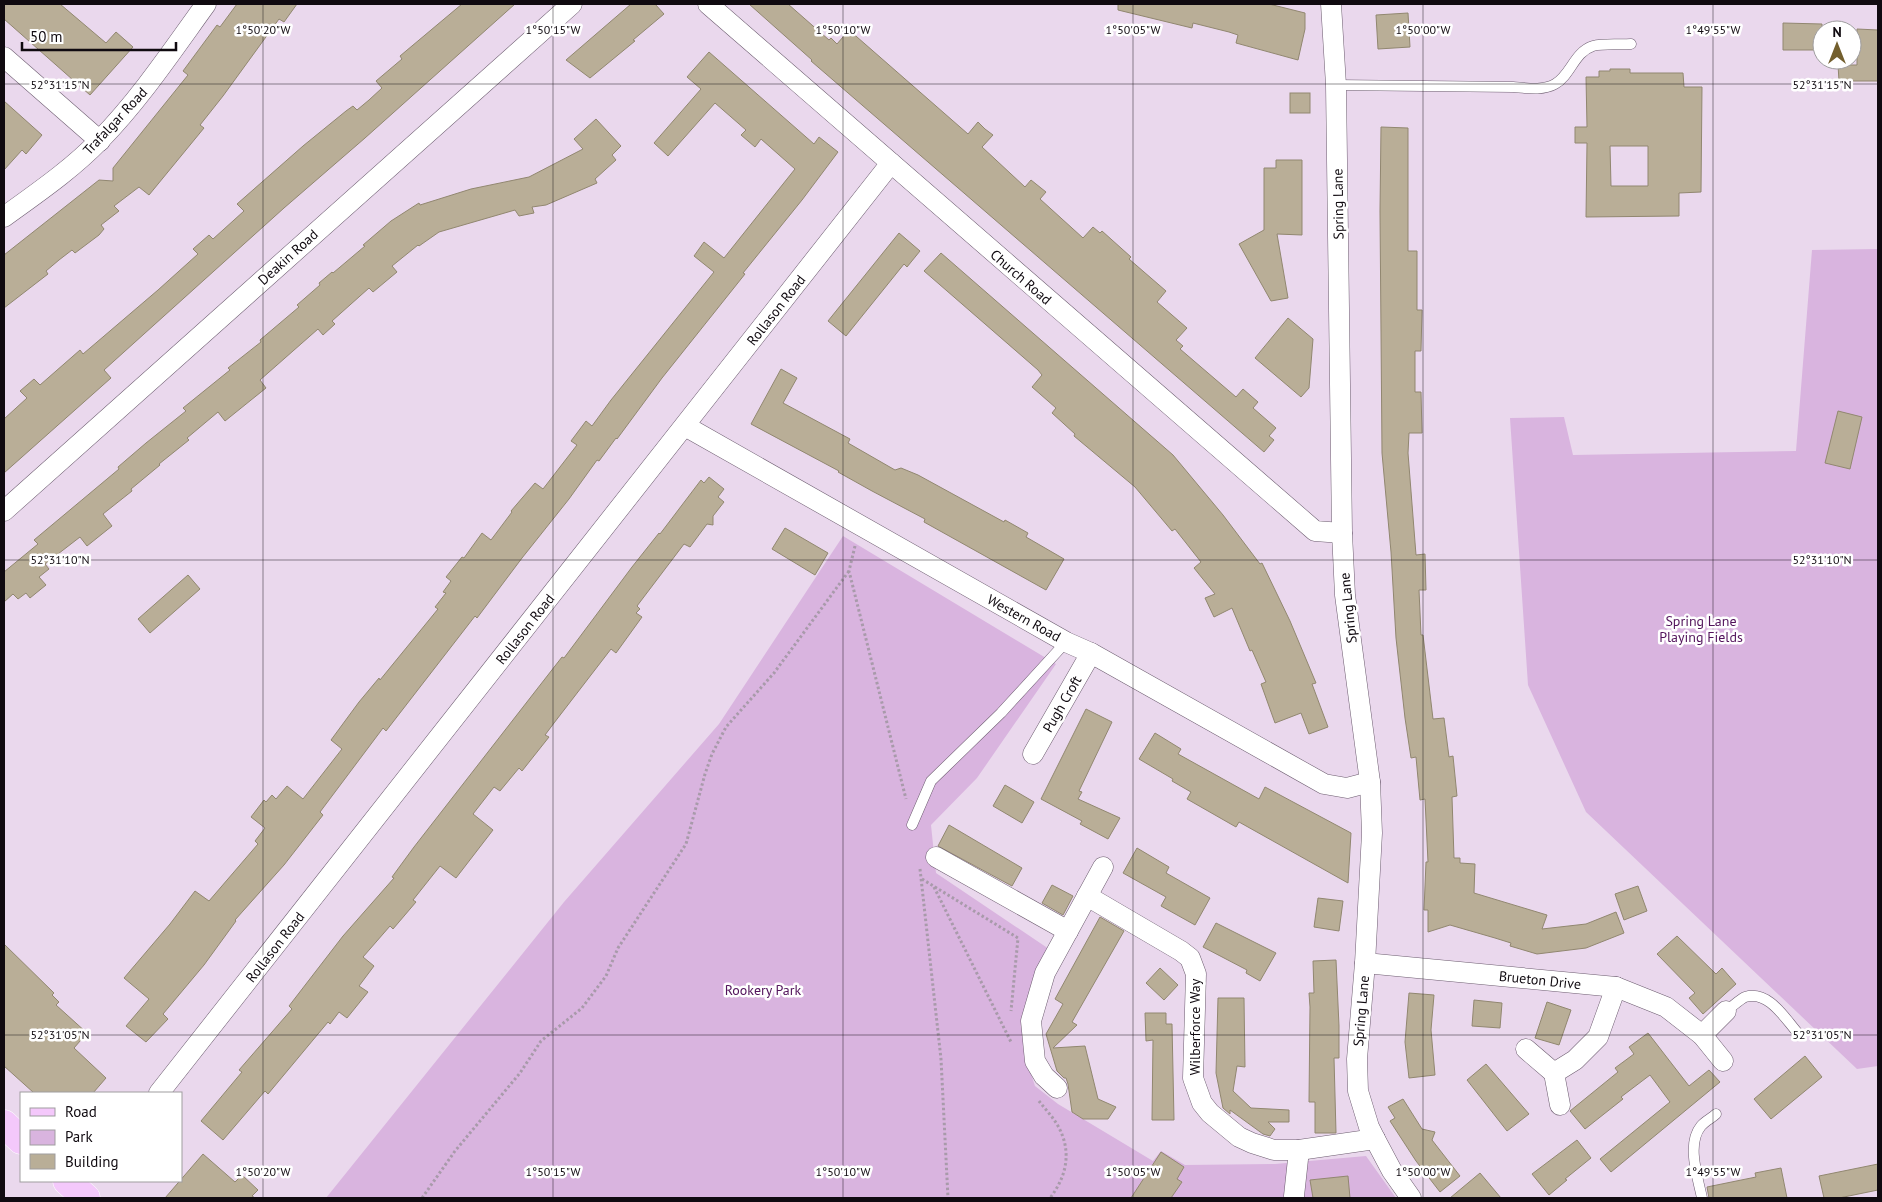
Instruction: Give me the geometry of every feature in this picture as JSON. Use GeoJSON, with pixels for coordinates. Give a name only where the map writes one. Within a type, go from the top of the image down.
{"type":"FeatureCollection","features":[{"type":"Feature","properties":{"kind":"main road"},"geometry":{"type":"LineString","coordinates":[[4,1124],[20,1139]]}},
{"type":"Feature","properties":{"kind":"street","name":"Trafalgar Road"},"geometry":{"type":"LineString","coordinates":[[4,217],[69,169],[100,140],[144,90],[206,4]]}},
{"type":"Feature","properties":{"kind":"street","name":"Deakin Road"},"geometry":{"type":"LineString","coordinates":[[4,511],[572,4]]}},
{"type":"Feature","properties":{"kind":"street","name":"Church Road"},"geometry":{"type":"LineString","coordinates":[[708,4],[1315,531],[1342,533]]}},
{"type":"Feature","properties":{"kind":"street","name":"Spring Lane"},"geometry":{"type":"LineString","coordinates":[[1331,4],[1336,85],[1342,533],[1345,595],[1370,782],[1372,833],[1365,962],[1357,1059],[1358,1091],[1375,1140],[1410,1198]]}},
{"type":"Feature","properties":{"kind":"street"},"geometry":{"type":"LineString","coordinates":[[4,57],[100,140]]}},
{"type":"Feature","properties":{"kind":"street","name":"Rollason Road"},"geometry":{"type":"LineString","coordinates":[[160,1092],[891,163]]}},
{"type":"Feature","properties":{"kind":"street","name":"Western Road"},"geometry":{"type":"LineString","coordinates":[[685,426],[1066,642],[1091,653],[1324,784],[1347,788],[1370,782]]}},
{"type":"Feature","properties":{"kind":"street","name":"Pugh Croft"},"geometry":{"type":"LineString","coordinates":[[1033,754],[1091,653]]}},
{"type":"Feature","properties":{"kind":"street"},"geometry":{"type":"LineString","coordinates":[[927,859],[1068,931]]}},
{"type":"Feature","properties":{"kind":"street"},"geometry":{"type":"LineString","coordinates":[[1057,1088],[1044,1076],[1035,1061],[1031,1021],[1045,973],[1103,867]]}},
{"type":"Feature","properties":{"kind":"street","name":"Wilberforce Way"},"geometry":{"type":"LineString","coordinates":[[1087,896],[1170,944],[1190,958],[1196,974],[1194,1078],[1202,1102],[1210,1113],[1239,1137],[1274,1150],[1299,1150],[1375,1140]]}},
{"type":"Feature","properties":{"kind":"street","name":"Brueton Drive"},"geometry":{"type":"LineString","coordinates":[[1365,962],[1616,987],[1666,1007],[1702,1035],[1723,1061]]}},
{"type":"Feature","properties":{"kind":"street"},"geometry":{"type":"LineString","coordinates":[[1554,1073],[1575,1060],[1598,1037],[1616,987]]}},
{"type":"Feature","properties":{"kind":"street"},"geometry":{"type":"LineString","coordinates":[[1702,1035],[1726,1012]]}},
{"type":"Feature","properties":{"kind":"street"},"geometry":{"type":"LineString","coordinates":[[1526,1049],[1554,1073],[1560,1105]]}},
{"type":"Feature","properties":{"kind":"street"},"geometry":{"type":"LineString","coordinates":[[1294,1196],[1299,1150]]}},
{"type":"Feature","properties":{"kind":"lane"},"geometry":{"type":"LineString","coordinates":[[1336,85],[1536,88],[1555,84],[1584,50],[1593,46],[1631,44]]}},
{"type":"Feature","properties":{"kind":"lane"},"geometry":{"type":"LineString","coordinates":[[912,825],[932,781],[1001,713],[1066,642]]}},
{"type":"Feature","properties":{"kind":"lane"},"geometry":{"type":"LineString","coordinates":[[1726,1012],[1745,998],[1758,996],[1766,998],[1797,1032]]}},
{"type":"Feature","properties":{"kind":"lane"},"geometry":{"type":"LineString","coordinates":[[1702,1198],[1695,1164],[1694,1144],[1700,1127],[1716,1114]]}},
{"type":"Feature","properties":{"kind":"path"},"geometry":{"type":"LineString","coordinates":[[422,1198],[456,1152],[520,1073],[541,1041],[582,1008],[606,976],[618,948],[686,844],[704,774],[726,727],[774,673],[849,571],[861,526]]}},
{"type":"Feature","properties":{"kind":"path"},"geometry":{"type":"LineString","coordinates":[[849,571],[912,825]]}},
{"type":"Feature","properties":{"kind":"path"},"geometry":{"type":"LineString","coordinates":[[927,859],[922,879],[941,1059],[948,1198]]}},
{"type":"Feature","properties":{"kind":"path"},"geometry":{"type":"LineString","coordinates":[[922,879],[1018,938],[1011,1016]]}},
{"type":"Feature","properties":{"kind":"path"},"geometry":{"type":"LineString","coordinates":[[934,887],[1012,1044]]}},
{"type":"Feature","properties":{"kind":"path"},"geometry":{"type":"LineString","coordinates":[[1009,1035],[1010,1025]]}},
{"type":"Feature","properties":{"kind":"path"},"geometry":{"type":"LineString","coordinates":[[1034,1095],[1058,1126],[1067,1151],[1065,1170],[1059,1187],[1050,1198]]}},
{"type":"Feature","properties":{"kind":"green space","name":"Spring Lane Playing Fields"},"geometry":{"type":"Polygon","coordinates":[[[1878,249],[1878,1066],[1857,1069],[1586,812],[1528,685],[1510,418],[1564,417],[1573,455],[1796,451],[1812,250],[1878,249]]]}},
{"type":"Feature","properties":{"kind":"green space","name":"Rookery Park"},"geometry":{"type":"Polygon","coordinates":[[[843,536],[1056,664],[977,778],[931,825],[936,873],[1049,949],[1026,1058],[1035,1086],[1058,1104],[1153,1161],[1161,1151],[1185,1165],[1275,1164],[1366,1156],[1396,1198],[326,1198],[564,902],[719,724],[843,536]]]}},
{"type":"Feature","properties":{"kind":"building"},"geometry":{"type":"Polygon","coordinates":[[[4,4],[60,4],[106,43],[116,32],[133,47],[90,95],[4,19],[4,4]]]}},
{"type":"Feature","properties":{"kind":"building"},"geometry":{"type":"Polygon","coordinates":[[[237,4],[297,4],[284,22],[279,19],[200,125],[204,128],[149,195],[139,187],[114,206],[119,211],[101,225],[104,229],[99,235],[75,253],[72,250],[46,271],[48,274],[4,308],[4,255],[99,180],[113,181],[113,168],[188,75],[183,71],[217,25],[220,27],[237,4]]]}},
{"type":"Feature","properties":{"kind":"building"},"geometry":{"type":"Polygon","coordinates":[[[462,4],[515,4],[104,370],[111,378],[4,473],[4,419],[27,398],[20,391],[34,379],[40,385],[80,350],[83,354],[158,290],[198,254],[193,249],[209,235],[213,239],[244,211],[237,204],[346,111],[353,106],[357,110],[369,100],[382,88],[376,81],[402,59],[400,56],[462,4]]]}},
{"type":"Feature","properties":{"kind":"building"},"geometry":{"type":"Polygon","coordinates":[[[631,4],[655,4],[664,14],[590,78],[566,60],[631,4]]]}},
{"type":"Feature","properties":{"kind":"building"},"geometry":{"type":"Polygon","coordinates":[[[749,4],[788,4],[829,40],[831,38],[837,44],[849,30],[968,134],[978,122],[993,135],[982,147],[1025,187],[1031,180],[1046,192],[1040,199],[1083,238],[1093,227],[1100,233],[1102,231],[1131,257],[1129,259],[1166,291],[1157,302],[1187,328],[1176,340],[1183,346],[1180,349],[1236,397],[1243,389],[1258,402],[1253,408],[1276,428],[1269,436],[1274,440],[1264,452],[811,61],[749,4]]]}},
{"type":"Feature","properties":{"kind":"building"},"geometry":{"type":"Polygon","coordinates":[[[1118,4],[1269,4],[1305,13],[1305,29],[1298,60],[1236,43],[1238,35],[1229,32],[1193,23],[1192,28],[1118,10],[1118,4]]]}},
{"type":"Feature","properties":{"kind":"building"},"geometry":{"type":"Polygon","coordinates":[[[1408,13],[1410,47],[1378,49],[1376,15],[1408,13]]]}},
{"type":"Feature","properties":{"kind":"building"},"geometry":{"type":"Polygon","coordinates":[[[1783,23],[1812,24],[1812,50],[1783,50],[1783,23]]]}},
{"type":"Feature","properties":{"kind":"building"},"geometry":{"type":"Polygon","coordinates":[[[1862,29],[1878,30],[1878,81],[1839,81],[1838,70],[1862,70],[1862,29]]]}},
{"type":"Feature","properties":{"kind":"building"},"geometry":{"type":"Polygon","coordinates":[[[709,52],[814,144],[819,137],[838,152],[743,273],[745,274],[662,378],[617,439],[599,461],[597,460],[477,618],[475,616],[386,731],[383,728],[320,812],[323,815],[284,865],[235,920],[204,965],[163,1014],[168,1019],[146,1042],[126,1026],[149,999],[124,978],[195,891],[209,901],[258,844],[255,841],[265,828],[251,817],[264,800],[266,802],[272,795],[276,799],[287,786],[303,799],[342,749],[331,740],[359,702],[379,678],[380,680],[438,609],[435,607],[446,593],[443,592],[451,581],[446,577],[462,557],[464,558],[482,533],[491,540],[511,511],[535,483],[543,489],[577,445],[571,441],[586,421],[592,426],[714,272],[694,256],[704,242],[724,258],[795,169],[761,139],[755,147],[741,135],[746,130],[715,103],[668,156],[654,143],[701,89],[687,77],[709,52]]]}},
{"type":"Feature","properties":{"kind":"building"},"geometry":{"type":"Polygon","coordinates":[[[1610,69],[1630,69],[1630,73],[1683,73],[1684,87],[1702,87],[1701,192],[1679,193],[1679,216],[1586,217],[1587,143],[1575,143],[1575,127],[1587,127],[1586,77],[1599,77],[1599,71],[1610,71],[1610,69]],[[1610,146],[1611,186],[1648,186],[1648,146],[1610,146]]]}},
{"type":"Feature","properties":{"kind":"building"},"geometry":{"type":"Polygon","coordinates":[[[1290,93],[1310,93],[1310,113],[1290,113],[1290,93]]]}},
{"type":"Feature","properties":{"kind":"building"},"geometry":{"type":"Polygon","coordinates":[[[4,101],[42,135],[26,154],[22,150],[4,170],[4,101]]]}},
{"type":"Feature","properties":{"kind":"building"},"geometry":{"type":"Polygon","coordinates":[[[596,119],[621,146],[612,155],[616,160],[595,179],[597,183],[546,205],[532,207],[534,213],[519,216],[515,210],[439,232],[418,245],[392,266],[397,272],[373,292],[369,288],[332,321],[335,324],[323,335],[318,329],[260,380],[266,388],[225,421],[218,412],[187,438],[189,440],[131,489],[132,491],[103,514],[112,526],[87,546],[80,537],[45,564],[49,569],[39,577],[46,585],[30,598],[26,593],[18,599],[13,594],[4,602],[4,572],[38,544],[34,540],[186,411],[183,408],[230,370],[228,368],[261,342],[260,340],[299,307],[297,305],[320,285],[319,283],[365,246],[363,245],[391,221],[419,203],[420,205],[471,189],[529,177],[583,149],[574,139],[596,119]]]}},
{"type":"Feature","properties":{"kind":"building"},"geometry":{"type":"Polygon","coordinates":[[[1381,127],[1408,128],[1408,251],[1417,251],[1417,310],[1422,310],[1421,351],[1415,351],[1415,392],[1421,392],[1422,433],[1409,433],[1408,453],[1416,555],[1425,554],[1426,590],[1419,590],[1421,635],[1423,635],[1433,719],[1444,718],[1449,757],[1453,756],[1457,796],[1452,797],[1454,858],[1460,858],[1460,863],[1475,864],[1474,893],[1547,915],[1542,929],[1586,924],[1616,912],[1624,933],[1586,948],[1537,954],[1510,946],[1511,943],[1450,925],[1428,932],[1428,910],[1424,910],[1426,862],[1428,862],[1425,799],[1420,800],[1416,757],[1411,758],[1405,718],[1396,638],[1391,552],[1382,453],[1381,127]]]}},
{"type":"Feature","properties":{"kind":"building"},"geometry":{"type":"Polygon","coordinates":[[[1276,160],[1302,160],[1302,235],[1277,234],[1288,298],[1271,301],[1239,244],[1264,230],[1264,168],[1276,168],[1276,160]]]}},
{"type":"Feature","properties":{"kind":"building"},"geometry":{"type":"Polygon","coordinates":[[[899,233],[920,251],[907,267],[904,264],[846,336],[828,321],[899,233]]]}},
{"type":"Feature","properties":{"kind":"building"},"geometry":{"type":"Polygon","coordinates":[[[941,253],[1173,455],[1223,515],[1260,564],[1262,563],[1290,621],[1316,683],[1312,684],[1328,727],[1309,734],[1301,713],[1275,723],[1261,684],[1266,682],[1252,650],[1250,651],[1232,608],[1214,617],[1205,598],[1215,594],[1194,568],[1201,562],[1175,529],[1172,531],[1135,487],[1074,436],[1075,434],[1052,413],[1056,408],[1032,387],[1042,375],[1038,370],[924,271],[941,253]]]}},
{"type":"Feature","properties":{"kind":"building"},"geometry":{"type":"Polygon","coordinates":[[[1288,318],[1313,339],[1309,388],[1301,397],[1255,358],[1288,318]]]}},
{"type":"Feature","properties":{"kind":"building"},"geometry":{"type":"Polygon","coordinates":[[[781,369],[797,378],[783,403],[850,439],[848,443],[895,470],[901,468],[918,475],[1004,522],[1005,520],[1028,533],[1026,537],[1064,559],[1046,590],[924,522],[925,519],[751,424],[781,369]]]}},
{"type":"Feature","properties":{"kind":"building"},"geometry":{"type":"Polygon","coordinates":[[[1838,411],[1862,417],[1850,469],[1825,463],[1838,411]]]}},
{"type":"Feature","properties":{"kind":"building"},"geometry":{"type":"Polygon","coordinates":[[[709,477],[724,489],[718,497],[724,502],[713,516],[713,525],[707,524],[690,547],[684,544],[637,606],[640,609],[636,613],[642,617],[616,653],[611,649],[545,735],[549,737],[522,771],[519,768],[500,791],[494,787],[473,814],[493,830],[456,878],[440,866],[413,900],[416,902],[393,929],[390,926],[363,957],[374,966],[359,986],[368,992],[347,1018],[339,1012],[330,1024],[328,1022],[268,1094],[265,1091],[223,1140],[201,1121],[242,1072],[239,1070],[292,1009],[289,1006],[343,936],[394,878],[392,877],[414,847],[562,657],[564,658],[632,567],[701,480],[704,483],[709,477]]]}},
{"type":"Feature","properties":{"kind":"building"},"geometry":{"type":"Polygon","coordinates":[[[785,528],[828,553],[815,575],[772,549],[785,528]]]}},
{"type":"Feature","properties":{"kind":"building"},"geometry":{"type":"Polygon","coordinates":[[[188,575],[200,589],[150,633],[138,619],[188,575]]]}},
{"type":"Feature","properties":{"kind":"building"},"geometry":{"type":"Polygon","coordinates":[[[1086,709],[1112,722],[1079,791],[1082,792],[1078,799],[1120,818],[1108,839],[1080,824],[1082,821],[1041,799],[1086,709]]]}},
{"type":"Feature","properties":{"kind":"building"},"geometry":{"type":"Polygon","coordinates":[[[1155,733],[1181,749],[1178,754],[1259,799],[1265,787],[1351,833],[1348,883],[1239,822],[1236,827],[1187,799],[1191,792],[1139,759],[1155,733]]]}},
{"type":"Feature","properties":{"kind":"building"},"geometry":{"type":"Polygon","coordinates":[[[1005,785],[1034,802],[1022,823],[993,806],[1005,785]]]}},
{"type":"Feature","properties":{"kind":"building"},"geometry":{"type":"Polygon","coordinates":[[[949,825],[1022,868],[1012,886],[938,846],[949,825]]]}},
{"type":"Feature","properties":{"kind":"building"},"geometry":{"type":"Polygon","coordinates":[[[1137,848],[1169,867],[1166,873],[1210,898],[1195,925],[1161,906],[1166,897],[1123,873],[1137,848]]]}},
{"type":"Feature","properties":{"kind":"building"},"geometry":{"type":"Polygon","coordinates":[[[1052,885],[1073,896],[1063,915],[1042,903],[1052,885]]]}},
{"type":"Feature","properties":{"kind":"building"},"geometry":{"type":"Polygon","coordinates":[[[1638,886],[1647,911],[1624,920],[1615,894],[1638,886]]]}},
{"type":"Feature","properties":{"kind":"building"},"geometry":{"type":"Polygon","coordinates":[[[1318,898],[1343,901],[1339,931],[1314,927],[1318,898]]]}},
{"type":"Feature","properties":{"kind":"building"},"geometry":{"type":"Polygon","coordinates":[[[1100,917],[1124,931],[1072,1022],[1077,1025],[1053,1048],[1085,1046],[1098,1099],[1116,1107],[1108,1119],[1083,1119],[1072,1112],[1066,1078],[1057,1071],[1046,1034],[1063,1004],[1055,999],[1100,917]]]}},
{"type":"Feature","properties":{"kind":"building"},"geometry":{"type":"Polygon","coordinates":[[[1216,923],[1276,953],[1260,981],[1246,973],[1247,970],[1203,947],[1216,923]]]}},
{"type":"Feature","properties":{"kind":"building"},"geometry":{"type":"Polygon","coordinates":[[[1677,936],[1716,974],[1722,968],[1736,984],[1703,1014],[1689,998],[1695,993],[1657,954],[1677,936]]]}},
{"type":"Feature","properties":{"kind":"building"},"geometry":{"type":"Polygon","coordinates":[[[4,944],[54,993],[52,995],[59,1002],[56,1005],[87,1033],[74,1048],[106,1078],[94,1092],[33,1092],[4,1066],[4,944]]]}},
{"type":"Feature","properties":{"kind":"building"},"geometry":{"type":"Polygon","coordinates":[[[1336,960],[1339,1058],[1334,1058],[1336,1133],[1315,1133],[1315,1102],[1309,1102],[1309,993],[1314,993],[1313,961],[1336,960]]]}},
{"type":"Feature","properties":{"kind":"building"},"geometry":{"type":"Polygon","coordinates":[[[1160,968],[1178,985],[1164,1000],[1146,983],[1160,968]]]}},
{"type":"Feature","properties":{"kind":"building"},"geometry":{"type":"Polygon","coordinates":[[[1409,993],[1434,995],[1431,1030],[1435,1075],[1409,1078],[1405,1042],[1409,993]]]}},
{"type":"Feature","properties":{"kind":"building"},"geometry":{"type":"Polygon","coordinates":[[[1218,998],[1244,998],[1245,1067],[1237,1066],[1233,1091],[1251,1108],[1289,1110],[1289,1122],[1268,1122],[1275,1129],[1270,1136],[1263,1134],[1230,1110],[1230,1114],[1223,1108],[1216,1073],[1218,998]]]}},
{"type":"Feature","properties":{"kind":"building"},"geometry":{"type":"Polygon","coordinates":[[[1474,1000],[1502,1003],[1500,1028],[1472,1026],[1474,1000]]]}},
{"type":"Feature","properties":{"kind":"building"},"geometry":{"type":"Polygon","coordinates":[[[1547,1002],[1571,1010],[1559,1045],[1535,1038],[1547,1002]]]}},
{"type":"Feature","properties":{"kind":"building"},"geometry":{"type":"Polygon","coordinates":[[[1145,1013],[1166,1013],[1166,1024],[1172,1024],[1174,1120],[1152,1120],[1153,1040],[1146,1041],[1145,1013]]]}},
{"type":"Feature","properties":{"kind":"building"},"geometry":{"type":"Polygon","coordinates":[[[1648,1033],[1689,1086],[1709,1070],[1720,1082],[1611,1172],[1600,1159],[1670,1102],[1650,1075],[1621,1097],[1623,1099],[1585,1129],[1570,1111],[1618,1072],[1615,1068],[1634,1054],[1629,1047],[1648,1033]]]}},
{"type":"Feature","properties":{"kind":"building"},"geometry":{"type":"Polygon","coordinates":[[[1805,1056],[1822,1077],[1771,1119],[1754,1099],[1805,1056]]]}},
{"type":"Feature","properties":{"kind":"building"},"geometry":{"type":"Polygon","coordinates":[[[1486,1064],[1529,1114],[1507,1131],[1467,1080],[1486,1064]]]}},
{"type":"Feature","properties":{"kind":"building"},"geometry":{"type":"Polygon","coordinates":[[[1403,1099],[1422,1129],[1435,1132],[1432,1140],[1460,1176],[1440,1192],[1416,1161],[1390,1121],[1395,1118],[1388,1107],[1403,1099]]]}},
{"type":"Feature","properties":{"kind":"building"},"geometry":{"type":"Polygon","coordinates":[[[1577,1140],[1591,1158],[1549,1195],[1532,1174],[1577,1140]]]}},
{"type":"Feature","properties":{"kind":"building"},"geometry":{"type":"Polygon","coordinates":[[[1161,1152],[1184,1167],[1177,1179],[1182,1182],[1171,1198],[1131,1198],[1161,1152]]]}},
{"type":"Feature","properties":{"kind":"building"},"geometry":{"type":"Polygon","coordinates":[[[203,1154],[235,1182],[242,1175],[258,1190],[252,1196],[255,1198],[165,1198],[179,1182],[182,1182],[182,1178],[203,1154]]]}},
{"type":"Feature","properties":{"kind":"building"},"geometry":{"type":"Polygon","coordinates":[[[1878,1164],[1878,1190],[1839,1198],[1824,1198],[1819,1176],[1878,1164]]]}},
{"type":"Feature","properties":{"kind":"building"},"geometry":{"type":"Polygon","coordinates":[[[1781,1168],[1787,1198],[1709,1198],[1707,1187],[1756,1177],[1755,1173],[1781,1168]]]}},
{"type":"Feature","properties":{"kind":"building"},"geometry":{"type":"Polygon","coordinates":[[[1480,1173],[1501,1198],[1450,1198],[1480,1173]]]}},
{"type":"Feature","properties":{"kind":"building"},"geometry":{"type":"Polygon","coordinates":[[[1348,1176],[1350,1198],[1313,1198],[1310,1180],[1348,1176]]]}}]}
